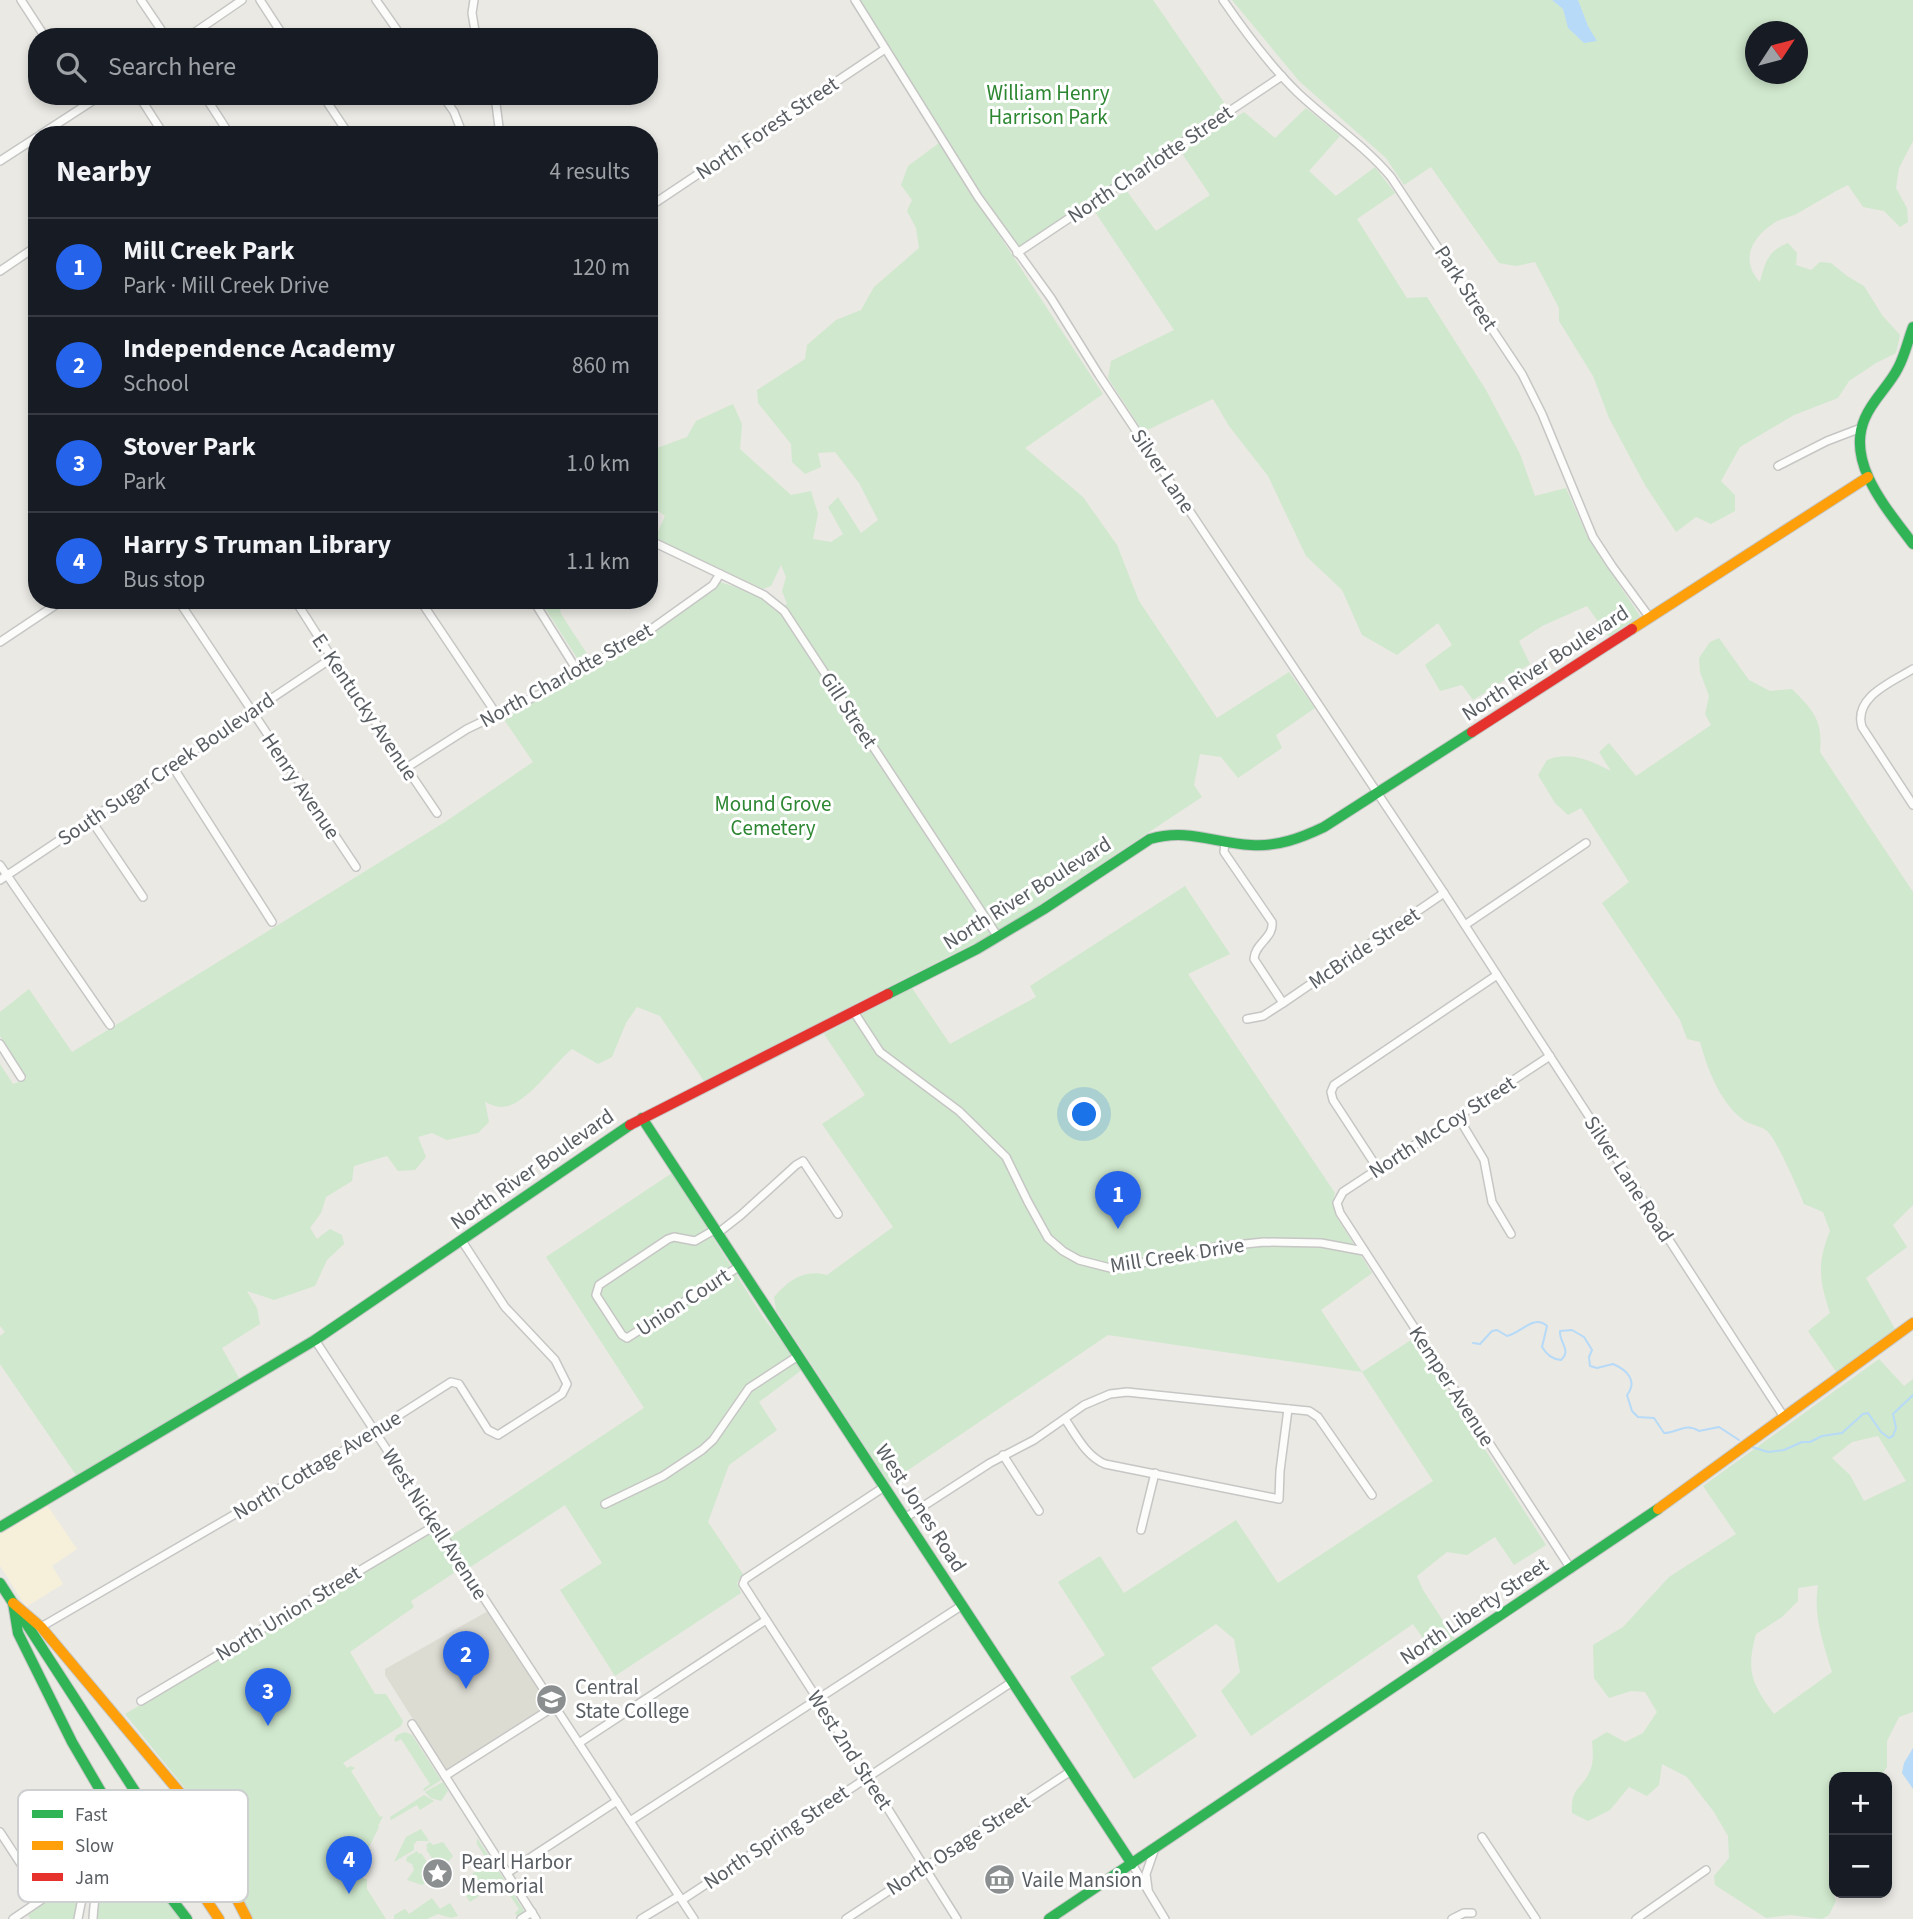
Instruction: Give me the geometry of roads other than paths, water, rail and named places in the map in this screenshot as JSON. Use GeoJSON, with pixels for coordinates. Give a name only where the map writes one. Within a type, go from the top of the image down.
{"type":"FeatureCollection","features":[{"type":"Feature","properties":{"kind":"main road"},"geometry":{"type":"LineString","coordinates":[[1913,327],[1898,366],[1868,411],[1861,428],[1861,453],[1868,477],[1913,544]]}},
{"type":"Feature","properties":{"kind":"main road","name":"North River Boulevard"},"geometry":{"type":"LineString","coordinates":[[0,1527],[315,1340],[642,1118],[998,937],[1150,839],[1185,832],[1252,845],[1291,840],[1324,827],[1868,477]]}},
{"type":"Feature","properties":{"kind":"main road","name":"West Jones Road"},"geometry":{"type":"LineString","coordinates":[[642,1118],[1132,1864]]}},
{"type":"Feature","properties":{"kind":"main road","name":"North Liberty Street"},"geometry":{"type":"LineString","coordinates":[[1049,1919],[1663,1506],[1913,1323]]}},
{"type":"Feature","properties":{"kind":"main road"},"geometry":{"type":"LineString","coordinates":[[0,1583],[134,1790]]}},
{"type":"Feature","properties":{"kind":"main road"},"geometry":{"type":"LineString","coordinates":[[13,1603],[41,1627],[178,1790]]}},
{"type":"Feature","properties":{"kind":"main road"},"geometry":{"type":"LineString","coordinates":[[13,1603],[19,1633],[41,1682],[101,1790]]}},
{"type":"Feature","properties":{"kind":"main road"},"geometry":{"type":"LineString","coordinates":[[175,1902],[187,1919]]}},
{"type":"Feature","properties":{"kind":"main road"},"geometry":{"type":"LineString","coordinates":[[208,1902],[219,1919]]}},
{"type":"Feature","properties":{"kind":"main road"},"geometry":{"type":"LineString","coordinates":[[238,1902],[247,1919]]}},
{"type":"Feature","properties":{"kind":"street"},"geometry":{"type":"LineString","coordinates":[[21,0],[39,28]]}},
{"type":"Feature","properties":{"kind":"street"},"geometry":{"type":"LineString","coordinates":[[141,0],[160,28]]}},
{"type":"Feature","properties":{"kind":"street"},"geometry":{"type":"LineString","coordinates":[[201,28],[242,0]]}},
{"type":"Feature","properties":{"kind":"street"},"geometry":{"type":"LineString","coordinates":[[260,0],[278,28]]}},
{"type":"Feature","properties":{"kind":"street"},"geometry":{"type":"LineString","coordinates":[[376,0],[395,28]]}},
{"type":"Feature","properties":{"kind":"street"},"geometry":{"type":"LineString","coordinates":[[474,0],[472,13],[474,28]]}},
{"type":"Feature","properties":{"kind":"street","name":"Silver Lane"},"geometry":{"type":"LineString","coordinates":[[855,0],[978,197],[1051,298],[1105,386],[1474,940]]}},
{"type":"Feature","properties":{"kind":"street","name":"Park Street"},"geometry":{"type":"LineString","coordinates":[[1223,0],[1242,28],[1282,76],[1376,159],[1420,218],[1522,374],[1542,414],[1594,537],[1650,618]]}},
{"type":"Feature","properties":{"kind":"street","name":"North Forest Street"},"geometry":{"type":"LineString","coordinates":[[658,201],[886,49]]}},
{"type":"Feature","properties":{"kind":"street","name":"North Charlotte Street"},"geometry":{"type":"LineString","coordinates":[[1017,253],[1282,76]]}},
{"type":"Feature","properties":{"kind":"street"},"geometry":{"type":"LineString","coordinates":[[58,126],[88,105]]}},
{"type":"Feature","properties":{"kind":"street"},"geometry":{"type":"LineString","coordinates":[[145,105],[158,126]]}},
{"type":"Feature","properties":{"kind":"street"},"geometry":{"type":"LineString","coordinates":[[211,105],[224,126]]}},
{"type":"Feature","properties":{"kind":"street"},"geometry":{"type":"LineString","coordinates":[[329,105],[343,126]]}},
{"type":"Feature","properties":{"kind":"street"},"geometry":{"type":"LineString","coordinates":[[449,105],[459,126]]}},
{"type":"Feature","properties":{"kind":"street"},"geometry":{"type":"LineString","coordinates":[[496,105],[499,126]]}},
{"type":"Feature","properties":{"kind":"street"},"geometry":{"type":"LineString","coordinates":[[0,160],[28,142]]}},
{"type":"Feature","properties":{"kind":"street"},"geometry":{"type":"LineString","coordinates":[[0,271],[28,252]]}},
{"type":"Feature","properties":{"kind":"street"},"geometry":{"type":"LineString","coordinates":[[1778,466],[1827,441],[1861,428]]}},
{"type":"Feature","properties":{"kind":"street","name":"Gill Street"},"geometry":{"type":"LineString","coordinates":[[658,544],[764,595],[783,611],[998,937]]}},
{"type":"Feature","properties":{"kind":"street","name":"North Charlotte Street"},"geometry":{"type":"LineString","coordinates":[[406,768],[467,729],[579,672],[640,637],[713,585],[720,574]]}},
{"type":"Feature","properties":{"kind":"street"},"geometry":{"type":"LineString","coordinates":[[0,642],[50,609]]}},
{"type":"Feature","properties":{"kind":"street","name":"Henry Avenue"},"geometry":{"type":"LineString","coordinates":[[184,609],[355,867]]}},
{"type":"Feature","properties":{"kind":"street","name":"E. Kentucky Avenue"},"geometry":{"type":"LineString","coordinates":[[301,609],[437,813]]}},
{"type":"Feature","properties":{"kind":"street"},"geometry":{"type":"LineString","coordinates":[[426,609],[497,715]]}},
{"type":"Feature","properties":{"kind":"street"},"geometry":{"type":"LineString","coordinates":[[539,609],[579,672]]}},
{"type":"Feature","properties":{"kind":"street","name":"South Sugar Creek Boulevard"},"geometry":{"type":"LineString","coordinates":[[4,877],[173,767],[332,658]]}},
{"type":"Feature","properties":{"kind":"street"},"geometry":{"type":"LineString","coordinates":[[1913,669],[1868,698],[1861,708],[1860,719],[1913,805]]}},
{"type":"Feature","properties":{"kind":"street"},"geometry":{"type":"LineString","coordinates":[[173,767],[272,922]]}},
{"type":"Feature","properties":{"kind":"street"},"geometry":{"type":"LineString","coordinates":[[90,820],[143,897]]}},
{"type":"Feature","properties":{"kind":"street"},"geometry":{"type":"LineString","coordinates":[[1225,841],[1224,852],[1272,922],[1271,931],[1257,947],[1254,959],[1283,1003]]}},
{"type":"Feature","properties":{"kind":"street"},"geometry":{"type":"LineString","coordinates":[[1465,925],[1586,844]]}},
{"type":"Feature","properties":{"kind":"street"},"geometry":{"type":"LineString","coordinates":[[0,864],[4,877],[110,1025]]}},
{"type":"Feature","properties":{"kind":"street","name":"McBride Street"},"geometry":{"type":"LineString","coordinates":[[1247,1019],[1263,1016],[1444,893]]}},
{"type":"Feature","properties":{"kind":"street","name":"Silver Lane Road"},"geometry":{"type":"LineString","coordinates":[[1474,940],[1784,1417]]}},
{"type":"Feature","properties":{"kind":"street"},"geometry":{"type":"LineString","coordinates":[[1378,1169],[1333,1101],[1331,1092],[1334,1085],[1497,975]]}},
{"type":"Feature","properties":{"kind":"street","name":"Mill Creek Drive"},"geometry":{"type":"LineString","coordinates":[[854,1012],[880,1052],[954,1106],[1006,1157],[1048,1238],[1079,1260],[1115,1269],[1216,1247],[1264,1242],[1321,1243],[1365,1251]]}},
{"type":"Feature","properties":{"kind":"street"},"geometry":{"type":"LineString","coordinates":[[0,1044],[21,1077]]}},
{"type":"Feature","properties":{"kind":"street","name":"North McCoy Street"},"geometry":{"type":"LineString","coordinates":[[1338,1201],[1343,1192],[1550,1056]]}},
{"type":"Feature","properties":{"kind":"street"},"geometry":{"type":"LineString","coordinates":[[1458,1116],[1483,1160],[1492,1202],[1511,1234]]}},
{"type":"Feature","properties":{"kind":"street"},"geometry":{"type":"LineString","coordinates":[[717,1231],[741,1216],[803,1161],[838,1214]]}},
{"type":"Feature","properties":{"kind":"street","name":"Kemper Avenue"},"geometry":{"type":"LineString","coordinates":[[1338,1201],[1340,1213],[1571,1569]]}},
{"type":"Feature","properties":{"kind":"street","name":"Union Court"},"geometry":{"type":"LineString","coordinates":[[717,1231],[695,1241],[674,1237],[668,1239],[599,1285],[596,1295],[622,1335],[627,1338],[740,1266]]}},
{"type":"Feature","properties":{"kind":"street","name":"North Cottage Avenue"},"geometry":{"type":"LineString","coordinates":[[41,1627],[454,1381],[459,1384],[493,1434],[503,1433],[562,1394],[567,1384],[555,1360],[505,1307],[462,1241]]}},
{"type":"Feature","properties":{"kind":"street","name":"West Nickell Avenue"},"geometry":{"type":"LineString","coordinates":[[315,1340],[694,1919]]}},
{"type":"Feature","properties":{"kind":"street"},"geometry":{"type":"LineString","coordinates":[[605,1504],[663,1476],[702,1450],[713,1440],[749,1388],[798,1356]]}},
{"type":"Feature","properties":{"kind":"street"},"geometry":{"type":"LineString","coordinates":[[905,1518],[1096,1399],[1127,1391],[1309,1412],[1318,1418],[1372,1495]]}},
{"type":"Feature","properties":{"kind":"street"},"geometry":{"type":"LineString","coordinates":[[1065,1419],[1088,1452],[1097,1460],[1279,1499],[1288,1409]]}},
{"type":"Feature","properties":{"kind":"street"},"geometry":{"type":"LineString","coordinates":[[1003,1455],[1039,1511]]}},
{"type":"Feature","properties":{"kind":"street"},"geometry":{"type":"LineString","coordinates":[[1141,1530],[1155,1473]]}},
{"type":"Feature","properties":{"kind":"street","name":"West 2nd Street"},"geometry":{"type":"LineString","coordinates":[[884,1487],[744,1581],[745,1588],[957,1919]]}},
{"type":"Feature","properties":{"kind":"street","name":"North Union Street"},"geometry":{"type":"LineString","coordinates":[[141,1701],[436,1525]]}},
{"type":"Feature","properties":{"kind":"street"},"geometry":{"type":"LineString","coordinates":[[630,1821],[961,1606]]}},
{"type":"Feature","properties":{"kind":"street"},"geometry":{"type":"LineString","coordinates":[[579,1743],[766,1620]]}},
{"type":"Feature","properties":{"kind":"street","name":"North Spring Street"},"geometry":{"type":"LineString","coordinates":[[641,1919],[680,1898],[1012,1682]]}},
{"type":"Feature","properties":{"kind":"street"},"geometry":{"type":"LineString","coordinates":[[445,1776],[555,1706]]}},
{"type":"Feature","properties":{"kind":"street"},"geometry":{"type":"LineString","coordinates":[[412,1724],[534,1916],[521,1919]]}},
{"type":"Feature","properties":{"kind":"street","name":"North Osage Street"},"geometry":{"type":"LineString","coordinates":[[846,1919],[1071,1771]]}},
{"type":"Feature","properties":{"kind":"street"},"geometry":{"type":"LineString","coordinates":[[508,1873],[617,1801]]}},
{"type":"Feature","properties":{"kind":"street"},"geometry":{"type":"LineString","coordinates":[[0,1832],[18,1860]]}},
{"type":"Feature","properties":{"kind":"street"},"geometry":{"type":"LineString","coordinates":[[1482,1837],[1536,1919]]}},
{"type":"Feature","properties":{"kind":"street"},"geometry":{"type":"LineString","coordinates":[[1149,1893],[1146,1874],[1156,1848]]}},
{"type":"Feature","properties":{"kind":"street","name":"West Jones Road"},"geometry":{"type":"LineString","coordinates":[[1132,1864],[1165,1919]]}},
{"type":"Feature","properties":{"kind":"street"},"geometry":{"type":"LineString","coordinates":[[1636,1919],[1706,1870]]}},
{"type":"Feature","properties":{"kind":"street"},"geometry":{"type":"LineString","coordinates":[[13,1919],[37,1902]]}},
{"type":"Feature","properties":{"kind":"street"},"geometry":{"type":"LineString","coordinates":[[78,1919],[82,1902]]}},
{"type":"Feature","properties":{"kind":"street"},"geometry":{"type":"LineString","coordinates":[[1452,1919],[1464,1913],[1472,1913]]}},
{"type":"Feature","properties":{"kind":"water"},"geometry":{"type":"Polygon","coordinates":[[[1552,0],[1578,0],[1597,41],[1584,43],[1568,28],[1563,9],[1552,0]]]}},
{"type":"Feature","properties":{"kind":"water"},"geometry":{"type":"Polygon","coordinates":[[[1913,1748],[1913,1789],[1902,1773],[1904,1763],[1913,1748]]]}},
{"type":"Feature","properties":{"kind":"waterway"},"geometry":{"type":"LineString","coordinates":[[1473,1343],[1480,1344],[1492,1331],[1497,1330],[1507,1336],[1537,1322],[1547,1326],[1542,1347],[1550,1356],[1561,1360],[1565,1350],[1560,1331],[1572,1330],[1584,1337],[1592,1350],[1589,1357],[1590,1366],[1597,1368],[1613,1364],[1629,1376],[1631,1385],[1627,1395],[1632,1411],[1638,1417],[1654,1418],[1664,1433],[1685,1428],[1699,1431],[1719,1427],[1739,1440]]}},
{"type":"Feature","properties":{"kind":"waterway"},"geometry":{"type":"LineString","coordinates":[[1752,1447],[1768,1452],[1784,1450],[1822,1436],[1842,1433],[1863,1414],[1868,1413],[1881,1432],[1889,1438],[1893,1436],[1896,1428],[1893,1414],[1913,1395]]}},
{"type":"Feature","properties":{"kind":"place","name":"Mill Creek Park"},"geometry":{"type":"Point","coordinates":[1118,1229]}},
{"type":"Feature","properties":{"kind":"place","name":"Independence Academy"},"geometry":{"type":"Point","coordinates":[466,1689]}},
{"type":"Feature","properties":{"kind":"place","name":"Central State College"},"geometry":{"type":"Point","coordinates":[552,1699]}},
{"type":"Feature","properties":{"kind":"place","name":"Stover Park"},"geometry":{"type":"Point","coordinates":[268,1726]}},
{"type":"Feature","properties":{"kind":"place","name":"Pearl Harbor Memorial"},"geometry":{"type":"Point","coordinates":[438,1874]}},
{"type":"Feature","properties":{"kind":"place","name":"Vaile Mansion"},"geometry":{"type":"Point","coordinates":[999,1880]}},
{"type":"Feature","properties":{"kind":"place","name":"Harry S Truman Library"},"geometry":{"type":"Point","coordinates":[349,1894]}},
{"type":"Feature","properties":{"kind":"park label","name":"William Henry Harrison Park"},"geometry":{"type":"Point","coordinates":[1048,105]}},
{"type":"Feature","properties":{"kind":"park label","name":"Mound Grove Cemetery"},"geometry":{"type":"Point","coordinates":[773,816]}}]}
